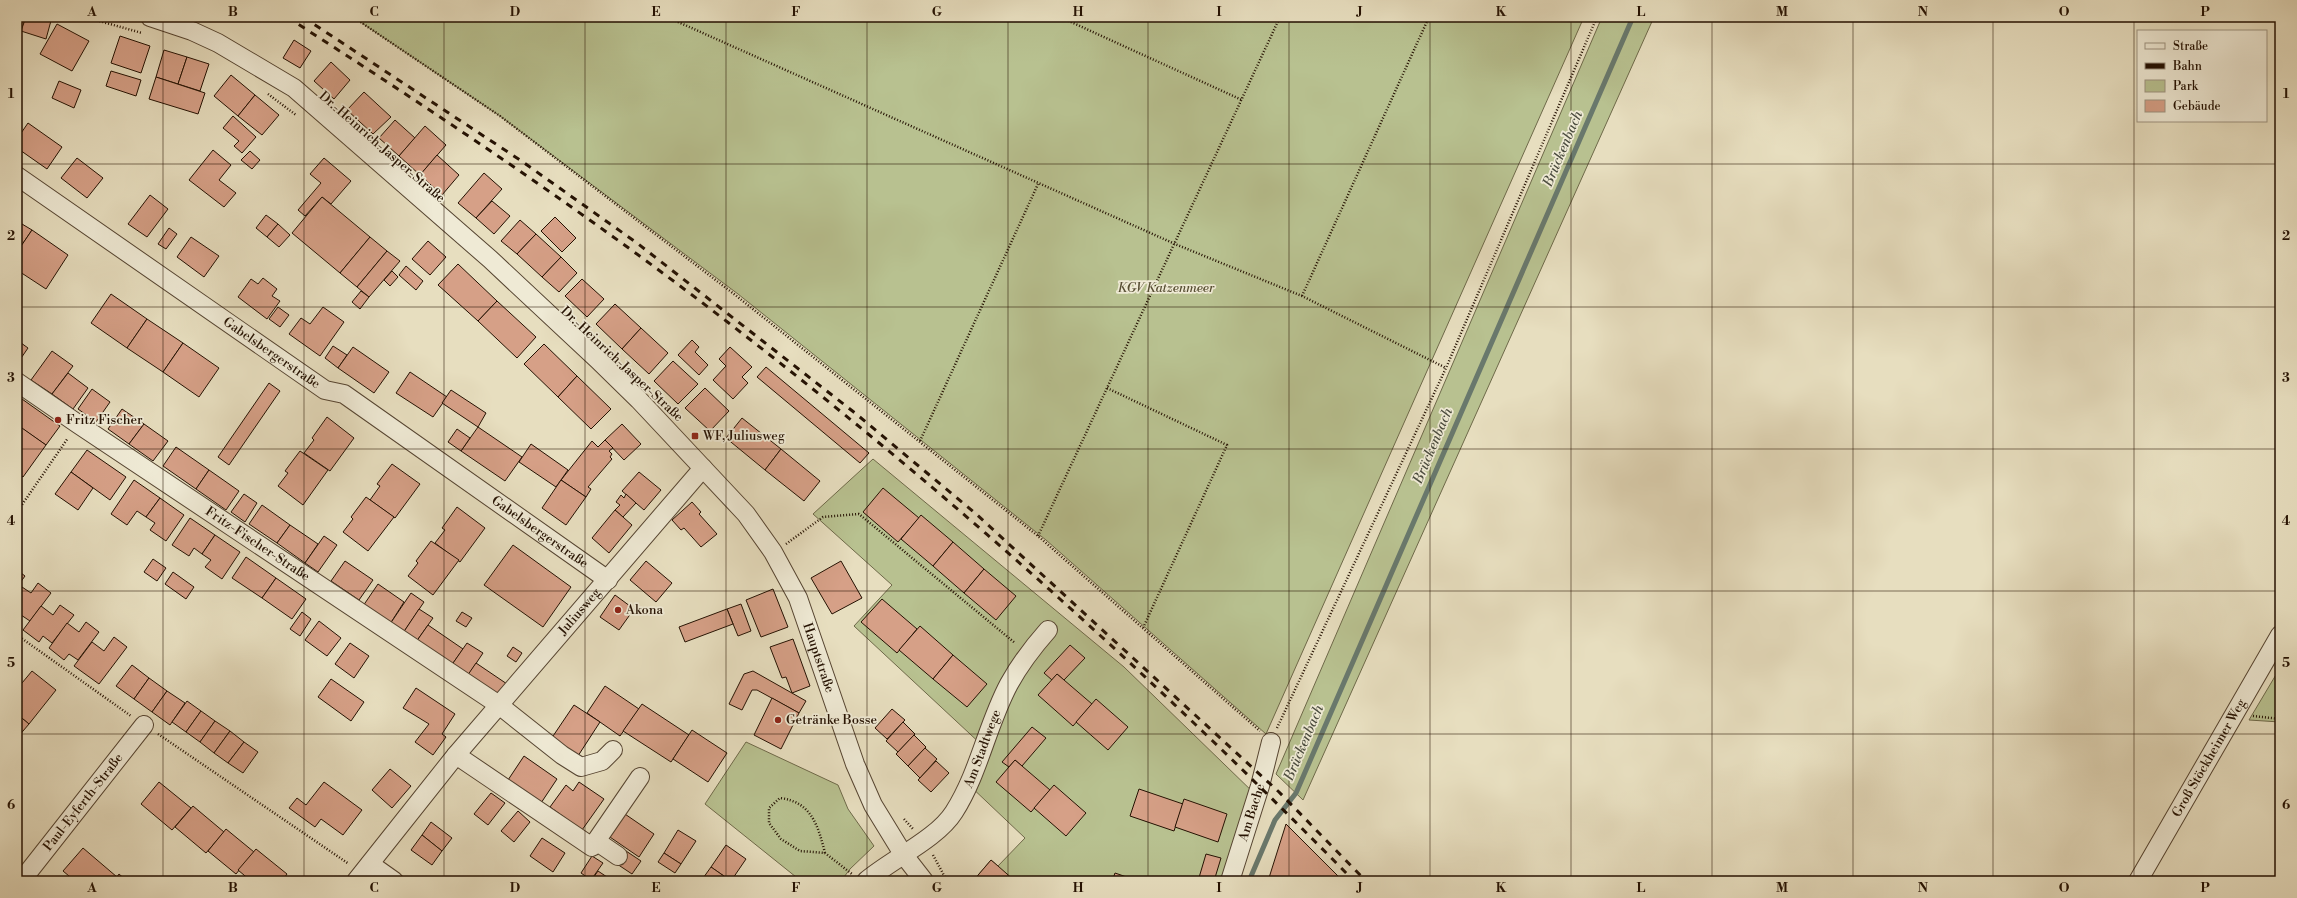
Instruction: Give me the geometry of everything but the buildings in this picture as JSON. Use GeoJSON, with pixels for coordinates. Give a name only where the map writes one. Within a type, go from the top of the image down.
{"type":"FeatureCollection","features":[{"type":"Feature","properties":{"kind":"street","name":"Dr.-Heinrich-Jasper-Straße"},"geometry":{"type":"LineString","coordinates":[[150,17],[192,31],[218,43],[294,88],[490,259],[587,349],[639,400],[703,468]]}},
{"type":"Feature","properties":{"kind":"street","name":"Gabelsbergerstraße"},"geometry":{"type":"LineString","coordinates":[[17,176],[324,390],[344,394],[608,580]]}},
{"type":"Feature","properties":{"kind":"street","name":"Fritz-Fischer-Straße"},"geometry":{"type":"LineString","coordinates":[[17,382],[499,705],[562,755],[581,767],[602,760],[613,750]]}},
{"type":"Feature","properties":{"kind":"street","name":"Hauptstraße"},"geometry":{"type":"LineString","coordinates":[[703,468],[746,514],[783,546],[798,598],[865,789],[887,830],[924,881]]}},
{"type":"Feature","properties":{"kind":"street","name":"Juliusweg"},"geometry":{"type":"LineString","coordinates":[[363,873],[456,755],[703,468]]}},
{"type":"Feature","properties":{"kind":"street","name":"Am Stadtwege"},"geometry":{"type":"LineString","coordinates":[[860,879],[923,841],[946,823],[954,812],[981,753],[1008,685],[1028,653],[1048,630]]}},
{"type":"Feature","properties":{"kind":"street","name":"Groß Stöckheimer Weg"},"geometry":{"type":"LineString","coordinates":[[2138,881],[2280,635]]}},
{"type":"Feature","properties":{"kind":"street","name":"Paul-Eyferth-Straße"},"geometry":{"type":"LineString","coordinates":[[21,879],[144,725]]}},
{"type":"Feature","properties":{"kind":"street","name":"Am Bache"},"geometry":{"type":"LineString","coordinates":[[1230,881],[1260,786],[1270,742]]}},
{"type":"Feature","properties":{"kind":"street"},"geometry":{"type":"LineString","coordinates":[[456,755],[592,848],[640,777]]}},
{"type":"Feature","properties":{"kind":"street"},"geometry":{"type":"LineString","coordinates":[[596,841],[618,856]]}},
{"type":"Feature","properties":{"kind":"street"},"geometry":{"type":"LineString","coordinates":[[363,873],[394,881]]}},
{"type":"Feature","properties":{"kind":"path"},"geometry":{"type":"LineString","coordinates":[[85,17],[148,35]]}},
{"type":"Feature","properties":{"kind":"path"},"geometry":{"type":"LineString","coordinates":[[353,17],[500,116],[734,294],[920,441],[1038,536],[1144,628],[1270,742],[1446,368],[1597,17]]}},
{"type":"Feature","properties":{"kind":"path"},"geometry":{"type":"LineString","coordinates":[[667,17],[1038,184],[1175,244],[1302,296],[1446,368]]}},
{"type":"Feature","properties":{"kind":"path"},"geometry":{"type":"LineString","coordinates":[[1060,17],[1242,100]]}},
{"type":"Feature","properties":{"kind":"path"},"geometry":{"type":"LineString","coordinates":[[1038,536],[1280,17]]}},
{"type":"Feature","properties":{"kind":"path"},"geometry":{"type":"LineString","coordinates":[[1302,296],[1429,17]]}},
{"type":"Feature","properties":{"kind":"path"},"geometry":{"type":"LineString","coordinates":[[264,92],[302,119]]}},
{"type":"Feature","properties":{"kind":"path"},"geometry":{"type":"LineString","coordinates":[[920,441],[1038,184]]}},
{"type":"Feature","properties":{"kind":"path"},"geometry":{"type":"LineString","coordinates":[[1107,388],[1227,445],[1144,628]]}},
{"type":"Feature","properties":{"kind":"path"},"geometry":{"type":"LineString","coordinates":[[17,512],[78,424]]}},
{"type":"Feature","properties":{"kind":"path"},"geometry":{"type":"LineString","coordinates":[[783,546],[823,516],[859,514],[1028,653]]}},
{"type":"Feature","properties":{"kind":"path"},"geometry":{"type":"LineString","coordinates":[[17,635],[144,725],[363,873]]}},
{"type":"Feature","properties":{"kind":"path"},"geometry":{"type":"LineString","coordinates":[[2236,712],[2249,716],[2280,719]]}},
{"type":"Feature","properties":{"kind":"path"},"geometry":{"type":"LineString","coordinates":[[825,853],[819,829],[808,811],[793,800],[780,798],[769,808],[769,823],[781,839],[800,851],[825,853],[860,879]]}},
{"type":"Feature","properties":{"kind":"path"},"geometry":{"type":"LineString","coordinates":[[899,814],[923,841],[947,881]]}},
{"type":"Feature","properties":{"kind":"green space","name":"KGV Katzenmeer"},"geometry":{"type":"Polygon","coordinates":[[[353,17],[1584,17],[1266,734],[1046,540],[738,294],[500,116],[353,17]]]}},
{"type":"Feature","properties":{"kind":"green space"},"geometry":{"type":"Polygon","coordinates":[[[1602,17],[1654,17],[1303,800],[1276,774],[1602,17]]]}},
{"type":"Feature","properties":{"kind":"green space"},"geometry":{"type":"Polygon","coordinates":[[[873,459],[1124,667],[1257,796],[1227,881],[973,881],[991,860],[998,866],[1025,838],[968,784],[984,747],[854,626],[892,585],[813,514],[873,459]]]}},
{"type":"Feature","properties":{"kind":"green space"},"geometry":{"type":"Polygon","coordinates":[[[2280,668],[2280,722],[2249,720],[2280,668]]]}},
{"type":"Feature","properties":{"kind":"green space"},"geometry":{"type":"Polygon","coordinates":[[[746,742],[838,785],[848,809],[874,846],[850,869],[841,881],[810,881],[806,879],[801,881],[705,804],[746,742]]]}},
{"type":"Feature","properties":{"kind":"waterway","name":"Brückenbach"},"geometry":{"type":"LineString","coordinates":[[1249,881],[1275,820],[1296,793],[1633,17]]}},
{"type":"Feature","properties":{"kind":"railway"},"geometry":{"type":"LineString","coordinates":[[287,17],[400,90],[567,204],[676,283],[812,389],[973,522],[1052,592],[1205,734],[1354,881]]}},
{"type":"Feature","properties":{"kind":"railway"},"geometry":{"type":"LineString","coordinates":[[303,17],[520,160],[637,243],[855,413],[975,513],[1279,792],[1366,881]]}},
{"type":"Feature","properties":{"kind":"place","name":"Fritz Fischer"},"geometry":{"type":"Point","coordinates":[58,420]}},
{"type":"Feature","properties":{"kind":"place","name":"WF, Juliusweg"},"geometry":{"type":"Point","coordinates":[695,436]}},
{"type":"Feature","properties":{"kind":"place","name":"Akona"},"geometry":{"type":"Point","coordinates":[618,610]}},
{"type":"Feature","properties":{"kind":"place","name":"Getränke Bosse"},"geometry":{"type":"Point","coordinates":[778,720]}}]}
